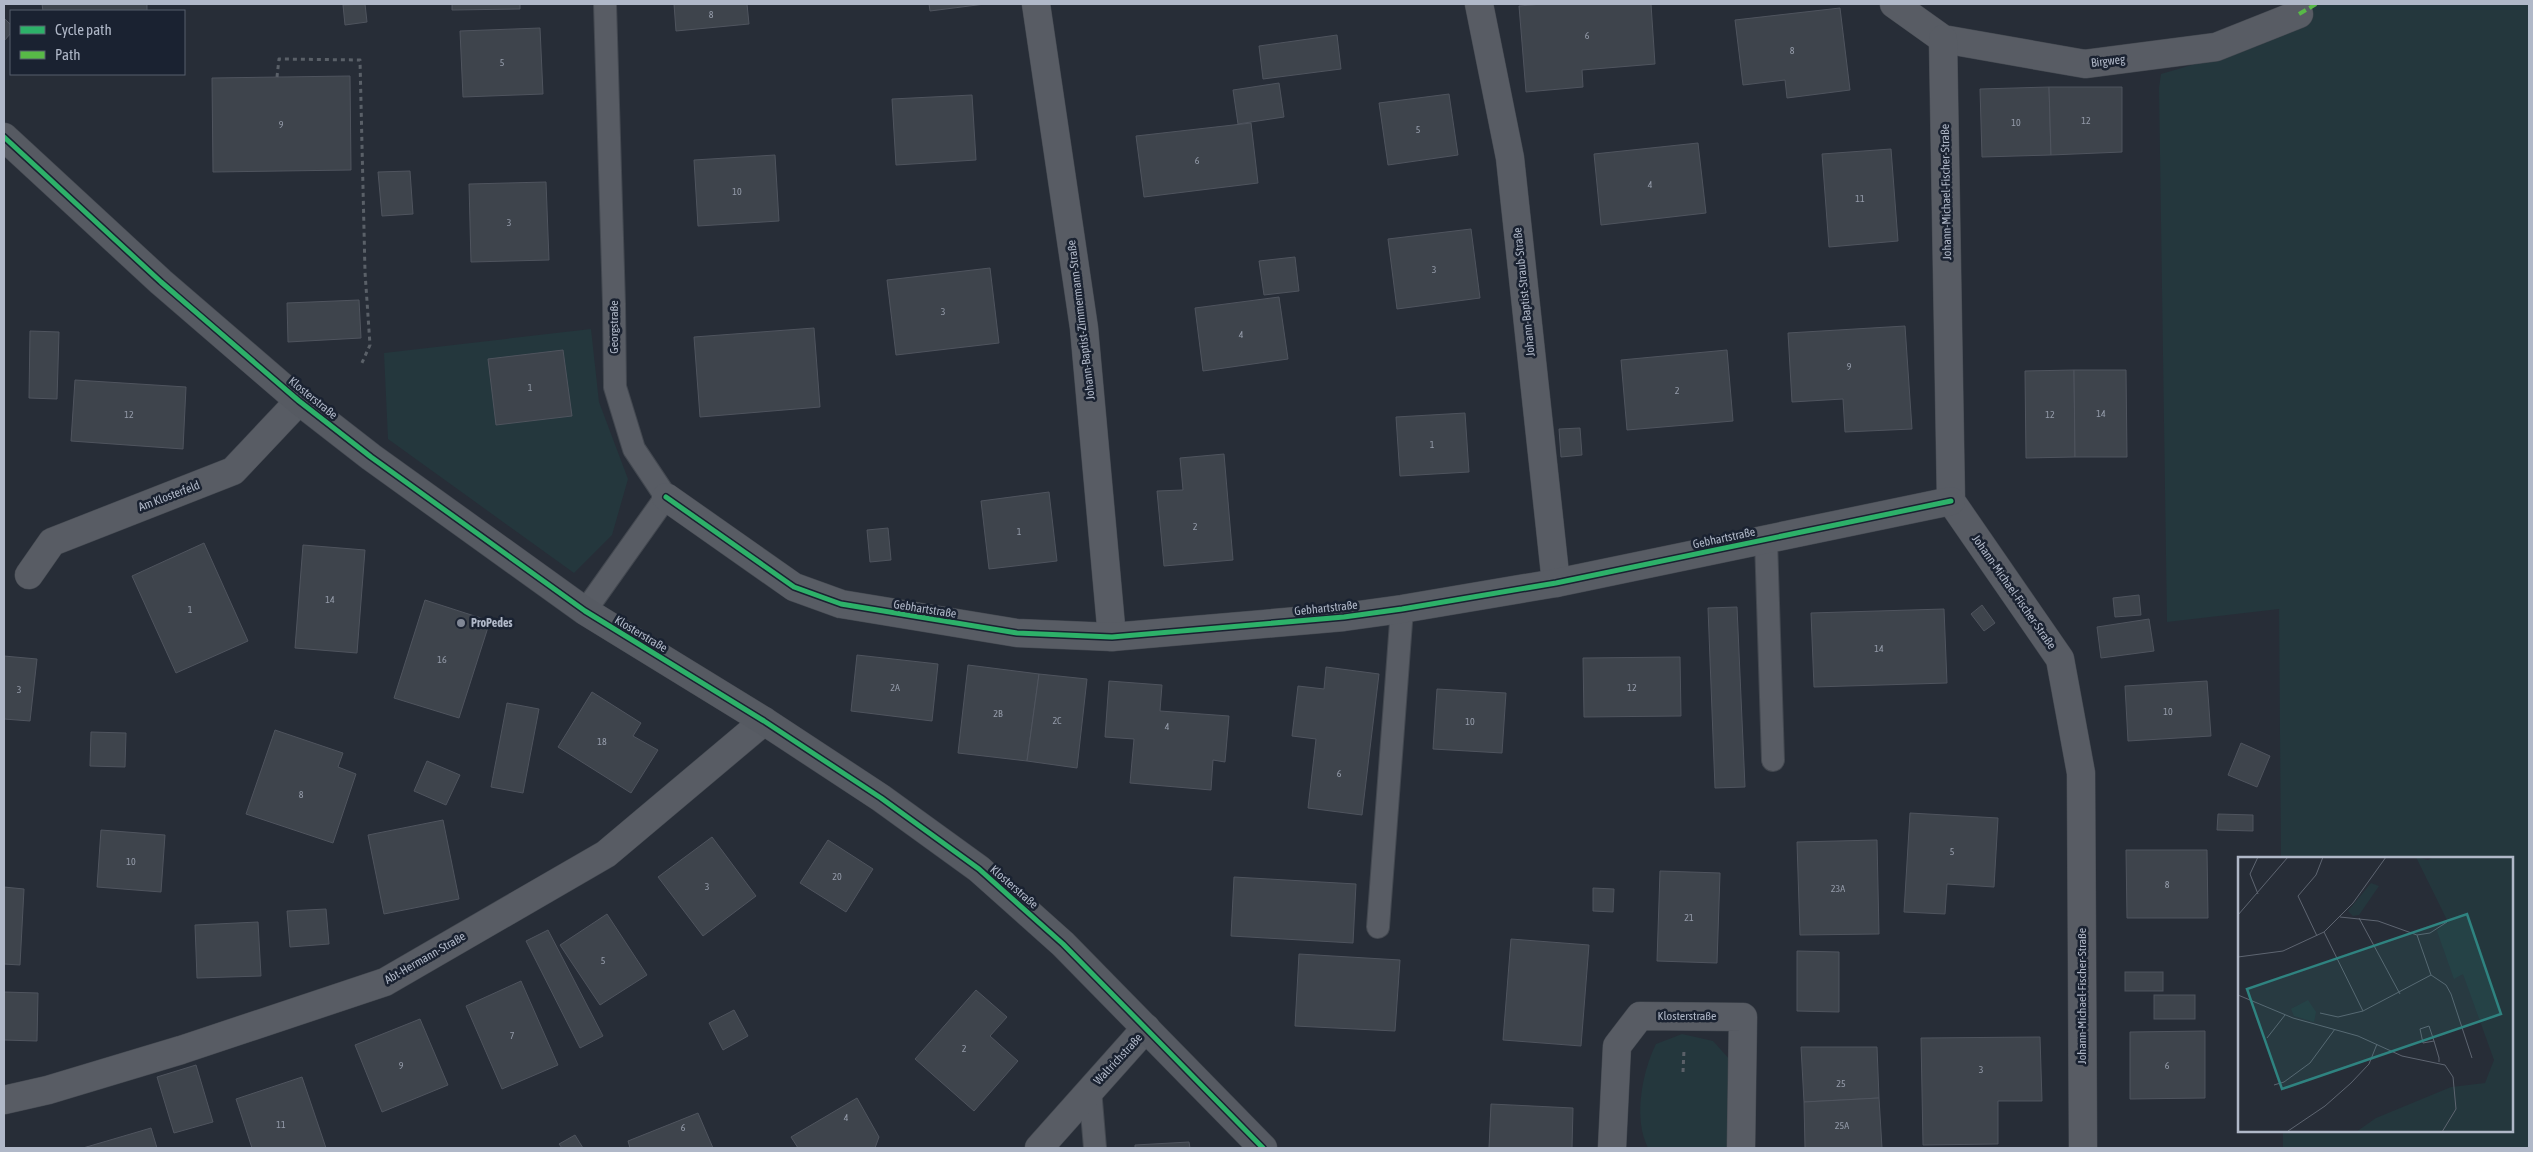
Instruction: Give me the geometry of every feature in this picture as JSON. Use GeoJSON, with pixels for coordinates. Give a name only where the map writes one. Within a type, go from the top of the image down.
{"type":"FeatureCollection","features":[{"type":"Feature","properties":{"kind":"main road","name":"Klosterstraße"},"geometry":{"type":"LineString","coordinates":[[4,137],[161,282],[299,401],[371,457],[584,611],[764,721],[881,798],[978,869],[1063,944],[1263,1148]]}},
{"type":"Feature","properties":{"kind":"street","name":"Johann-Baptist-Zimmermann-Straße"},"geometry":{"type":"LineString","coordinates":[[1036,4],[1084,328],[1112,637]]}},
{"type":"Feature","properties":{"kind":"street","name":"Johann-Baptist-Straub-Straße"},"geometry":{"type":"LineString","coordinates":[[1479,4],[1510,158],[1556,583]]}},
{"type":"Feature","properties":{"kind":"street","name":"Birgweg"},"geometry":{"type":"LineString","coordinates":[[1894,4],[1943,39],[2085,64],[2216,47],[2299,14]]}},
{"type":"Feature","properties":{"kind":"street","name":"Johann-Michael-Fischer-Straße"},"geometry":{"type":"LineString","coordinates":[[1943,39],[1951,501],[2060,659],[2081,773],[2083,1148]]}},
{"type":"Feature","properties":{"kind":"street","name":"Am Klosterfeld"},"geometry":{"type":"LineString","coordinates":[[29,575],[52,542],[233,472],[299,401]]}},
{"type":"Feature","properties":{"kind":"street","name":"Gebhartstraße"},"geometry":{"type":"LineString","coordinates":[[666,497],[794,587],[841,604],[1017,633],[1112,637],[1344,617],[1402,609],[1556,583],[1951,501]]}},
{"type":"Feature","properties":{"kind":"street","name":"Abt-Hermann-Straße"},"geometry":{"type":"LineString","coordinates":[[4,1100],[48,1090],[182,1050],[385,982],[606,854],[764,721]]}},
{"type":"Feature","properties":{"kind":"street","name":"Klosterstraße"},"geometry":{"type":"LineString","coordinates":[[1612,1148],[1618,1046],[1640,1016],[1685,1015],[1743,1017],[1741,1148]]}},
{"type":"Feature","properties":{"kind":"street","name":"Waltrichstraße"},"geometry":{"type":"LineString","coordinates":[[1039,1148],[1146,1028]]}},
{"type":"Feature","properties":{"kind":"lane","name":"Georgstraße"},"geometry":{"type":"LineString","coordinates":[[605,4],[615,387],[634,449],[666,497]]}},
{"type":"Feature","properties":{"kind":"lane"},"geometry":{"type":"LineString","coordinates":[[584,611],[666,497]]}},
{"type":"Feature","properties":{"kind":"lane"},"geometry":{"type":"LineString","coordinates":[[1766,540],[1773,760]]}},
{"type":"Feature","properties":{"kind":"lane"},"geometry":{"type":"LineString","coordinates":[[1378,927],[1402,609]]}},
{"type":"Feature","properties":{"kind":"lane","name":"Waltrichstraße"},"geometry":{"type":"LineString","coordinates":[[1090,1089],[1095,1148]]}},
{"type":"Feature","properties":{"kind":"path"},"geometry":{"type":"LineString","coordinates":[[277,77],[279,59],[360,60],[365,272],[370,345],[362,365]]}},
{"type":"Feature","properties":{"kind":"shaded area"},"geometry":{"type":"Polygon","coordinates":[[[2308,4],[2529,4],[2529,1148],[2283,1148],[2283,1132],[2513,1132],[2513,857],[2281,857],[2279,609],[2167,622],[2159,88],[2161,74],[2257,46],[2312,19],[2308,4]]]}},
{"type":"Feature","properties":{"kind":"shaded area"},"geometry":{"type":"Polygon","coordinates":[[[591,329],[599,402],[628,479],[612,535],[574,573],[388,439],[384,353],[591,329]]]}},
{"type":"Feature","properties":{"kind":"shaded area"},"geometry":{"type":"Polygon","coordinates":[[[1682,1034],[1713,1041],[1731,1061],[1728,1148],[1648,1148],[1643,1136],[1640,1110],[1641,1096],[1651,1055],[1656,1044],[1682,1034]]]}},
{"type":"Feature","properties":{"kind":"building"},"geometry":{"type":"Polygon","coordinates":[[[42,4],[147,4],[147,10],[43,10],[42,4]]]}},
{"type":"Feature","properties":{"kind":"building"},"geometry":{"type":"Polygon","coordinates":[[[365,4],[367,22],[345,25],[343,5],[365,4]]]}},
{"type":"Feature","properties":{"kind":"building"},"geometry":{"type":"Polygon","coordinates":[[[452,4],[520,4],[520,9],[452,10],[452,4]]]}},
{"type":"Feature","properties":{"kind":"building"},"geometry":{"type":"Polygon","coordinates":[[[674,4],[747,4],[749,24],[676,31],[674,4]]]}},
{"type":"Feature","properties":{"kind":"building"},"geometry":{"type":"Polygon","coordinates":[[[929,4],[985,4],[930,11],[929,4]]]}},
{"type":"Feature","properties":{"kind":"building"},"geometry":{"type":"Polygon","coordinates":[[[1543,4],[1651,4],[1655,64],[1582,70],[1583,87],[1526,92],[1519,6],[1543,4]]]}},
{"type":"Feature","properties":{"kind":"building"},"geometry":{"type":"Polygon","coordinates":[[[1840,8],[1850,90],[1787,98],[1785,80],[1743,85],[1735,20],[1840,8]]]}},
{"type":"Feature","properties":{"kind":"building"},"geometry":{"type":"Polygon","coordinates":[[[4,18],[10,24],[10,34],[4,41],[4,18]]]}},
{"type":"Feature","properties":{"kind":"building"},"geometry":{"type":"Polygon","coordinates":[[[540,28],[543,94],[463,97],[460,31],[540,28]]]}},
{"type":"Feature","properties":{"kind":"building"},"geometry":{"type":"Polygon","coordinates":[[[1337,35],[1341,69],[1263,79],[1259,46],[1337,35]]]}},
{"type":"Feature","properties":{"kind":"building"},"geometry":{"type":"Polygon","coordinates":[[[350,76],[351,170],[213,172],[212,78],[350,76]]]}},
{"type":"Feature","properties":{"kind":"building"},"geometry":{"type":"Polygon","coordinates":[[[1279,83],[1284,117],[1238,124],[1233,90],[1279,83]]]}},
{"type":"Feature","properties":{"kind":"building"},"geometry":{"type":"Polygon","coordinates":[[[2049,87],[2051,155],[1982,157],[1980,89],[2049,87]]]}},
{"type":"Feature","properties":{"kind":"building"},"geometry":{"type":"Polygon","coordinates":[[[2049,87],[2122,87],[2122,152],[2051,155],[2049,87]]]}},
{"type":"Feature","properties":{"kind":"building"},"geometry":{"type":"Polygon","coordinates":[[[1449,94],[1458,155],[1388,165],[1379,103],[1449,94]]]}},
{"type":"Feature","properties":{"kind":"building"},"geometry":{"type":"Polygon","coordinates":[[[972,95],[976,160],[896,165],[892,99],[972,95]]]}},
{"type":"Feature","properties":{"kind":"building"},"geometry":{"type":"Polygon","coordinates":[[[1251,123],[1258,183],[1144,197],[1136,136],[1251,123]]]}},
{"type":"Feature","properties":{"kind":"building"},"geometry":{"type":"Polygon","coordinates":[[[1698,143],[1706,213],[1601,225],[1594,154],[1698,143]]]}},
{"type":"Feature","properties":{"kind":"building"},"geometry":{"type":"Polygon","coordinates":[[[1891,149],[1898,241],[1829,247],[1822,154],[1891,149]]]}},
{"type":"Feature","properties":{"kind":"building"},"geometry":{"type":"Polygon","coordinates":[[[775,155],[779,221],[698,226],[694,160],[775,155]]]}},
{"type":"Feature","properties":{"kind":"building"},"geometry":{"type":"Polygon","coordinates":[[[410,171],[413,214],[382,216],[378,172],[410,171]]]}},
{"type":"Feature","properties":{"kind":"building"},"geometry":{"type":"Polygon","coordinates":[[[546,182],[549,260],[471,262],[469,184],[546,182]]]}},
{"type":"Feature","properties":{"kind":"building"},"geometry":{"type":"Polygon","coordinates":[[[1471,229],[1480,298],[1397,309],[1388,239],[1471,229]]]}},
{"type":"Feature","properties":{"kind":"building"},"geometry":{"type":"Polygon","coordinates":[[[1295,257],[1299,291],[1264,295],[1259,261],[1295,257]]]}},
{"type":"Feature","properties":{"kind":"building"},"geometry":{"type":"Polygon","coordinates":[[[990,268],[999,343],[896,355],[887,280],[990,268]]]}},
{"type":"Feature","properties":{"kind":"building"},"geometry":{"type":"Polygon","coordinates":[[[1279,297],[1288,359],[1203,371],[1195,308],[1279,297]]]}},
{"type":"Feature","properties":{"kind":"building"},"geometry":{"type":"Polygon","coordinates":[[[359,300],[361,338],[288,342],[287,303],[359,300]]]}},
{"type":"Feature","properties":{"kind":"building"},"geometry":{"type":"Polygon","coordinates":[[[1905,326],[1912,429],[1845,432],[1843,399],[1792,402],[1788,333],[1905,326]]]}},
{"type":"Feature","properties":{"kind":"building"},"geometry":{"type":"Polygon","coordinates":[[[814,328],[820,407],[700,417],[694,337],[814,328]]]}},
{"type":"Feature","properties":{"kind":"building"},"geometry":{"type":"Polygon","coordinates":[[[30,331],[59,332],[57,399],[29,398],[30,331]]]}},
{"type":"Feature","properties":{"kind":"building"},"geometry":{"type":"Polygon","coordinates":[[[563,350],[572,416],[496,425],[488,359],[563,350]]]}},
{"type":"Feature","properties":{"kind":"building"},"geometry":{"type":"Polygon","coordinates":[[[1727,350],[1733,421],[1627,430],[1621,360],[1727,350]]]}},
{"type":"Feature","properties":{"kind":"building"},"geometry":{"type":"Polygon","coordinates":[[[2074,370],[2075,457],[2026,458],[2025,371],[2074,370]]]}},
{"type":"Feature","properties":{"kind":"building"},"geometry":{"type":"Polygon","coordinates":[[[2074,370],[2126,370],[2127,457],[2075,457],[2074,370]]]}},
{"type":"Feature","properties":{"kind":"building"},"geometry":{"type":"Polygon","coordinates":[[[75,380],[186,387],[183,449],[71,441],[75,380]]]}},
{"type":"Feature","properties":{"kind":"building"},"geometry":{"type":"Polygon","coordinates":[[[1465,413],[1469,472],[1400,476],[1396,417],[1465,413]]]}},
{"type":"Feature","properties":{"kind":"building"},"geometry":{"type":"Polygon","coordinates":[[[1580,428],[1582,455],[1561,457],[1559,429],[1580,428]]]}},
{"type":"Feature","properties":{"kind":"building"},"geometry":{"type":"Polygon","coordinates":[[[1224,454],[1233,560],[1164,566],[1157,491],[1183,490],[1180,458],[1224,454]]]}},
{"type":"Feature","properties":{"kind":"building"},"geometry":{"type":"Polygon","coordinates":[[[1049,492],[1057,561],[989,569],[981,501],[1049,492]]]}},
{"type":"Feature","properties":{"kind":"building"},"geometry":{"type":"Polygon","coordinates":[[[888,528],[891,560],[870,562],[867,530],[888,528]]]}},
{"type":"Feature","properties":{"kind":"building"},"geometry":{"type":"Polygon","coordinates":[[[204,543],[248,641],[176,673],[132,576],[204,543]]]}},
{"type":"Feature","properties":{"kind":"building"},"geometry":{"type":"Polygon","coordinates":[[[303,545],[365,550],[357,653],[295,648],[303,545]]]}},
{"type":"Feature","properties":{"kind":"building"},"geometry":{"type":"Polygon","coordinates":[[[2139,595],[2141,615],[2115,617],[2113,598],[2139,595]]]}},
{"type":"Feature","properties":{"kind":"building"},"geometry":{"type":"Polygon","coordinates":[[[425,600],[490,621],[459,718],[394,698],[425,600]]]}},
{"type":"Feature","properties":{"kind":"building"},"geometry":{"type":"Polygon","coordinates":[[[1982,605],[1995,623],[1984,631],[1971,614],[1982,605]]]}},
{"type":"Feature","properties":{"kind":"building"},"geometry":{"type":"Polygon","coordinates":[[[1737,607],[1745,787],[1715,788],[1708,608],[1737,607]]]}},
{"type":"Feature","properties":{"kind":"building"},"geometry":{"type":"Polygon","coordinates":[[[1944,609],[1947,683],[1814,687],[1811,613],[1944,609]]]}},
{"type":"Feature","properties":{"kind":"building"},"geometry":{"type":"Polygon","coordinates":[[[2149,619],[2154,651],[2101,658],[2097,627],[2149,619]]]}},
{"type":"Feature","properties":{"kind":"building"},"geometry":{"type":"Polygon","coordinates":[[[857,655],[938,664],[932,721],[851,711],[857,655]]]}},
{"type":"Feature","properties":{"kind":"building"},"geometry":{"type":"Polygon","coordinates":[[[4,656],[37,659],[30,721],[4,719],[4,656]]]}},
{"type":"Feature","properties":{"kind":"building"},"geometry":{"type":"Polygon","coordinates":[[[1680,657],[1681,716],[1584,717],[1583,658],[1680,657]]]}},
{"type":"Feature","properties":{"kind":"building"},"geometry":{"type":"Polygon","coordinates":[[[968,665],[1039,674],[1027,761],[958,753],[968,665]]]}},
{"type":"Feature","properties":{"kind":"building"},"geometry":{"type":"Polygon","coordinates":[[[1326,667],[1379,674],[1362,815],[1308,808],[1316,739],[1292,736],[1298,686],[1324,689],[1326,667]]]}},
{"type":"Feature","properties":{"kind":"building"},"geometry":{"type":"Polygon","coordinates":[[[1039,674],[1087,679],[1077,768],[1027,761],[1039,674]]]}},
{"type":"Feature","properties":{"kind":"building"},"geometry":{"type":"Polygon","coordinates":[[[1109,681],[1162,685],[1160,711],[1229,716],[1225,762],[1213,760],[1211,790],[1130,783],[1134,739],[1105,737],[1109,681]]]}},
{"type":"Feature","properties":{"kind":"building"},"geometry":{"type":"Polygon","coordinates":[[[2207,681],[2211,736],[2128,741],[2125,686],[2207,681]]]}},
{"type":"Feature","properties":{"kind":"building"},"geometry":{"type":"Polygon","coordinates":[[[1437,689],[1506,693],[1502,753],[1433,749],[1437,689]]]}},
{"type":"Feature","properties":{"kind":"building"},"geometry":{"type":"Polygon","coordinates":[[[592,692],[641,723],[633,736],[658,750],[631,793],[558,747],[592,692]]]}},
{"type":"Feature","properties":{"kind":"building"},"geometry":{"type":"Polygon","coordinates":[[[507,703],[539,709],[523,793],[491,787],[507,703]]]}},
{"type":"Feature","properties":{"kind":"building"},"geometry":{"type":"Polygon","coordinates":[[[275,730],[343,753],[338,767],[356,774],[333,843],[246,814],[275,730]]]}},
{"type":"Feature","properties":{"kind":"building"},"geometry":{"type":"Polygon","coordinates":[[[91,732],[126,733],[125,767],[90,766],[91,732]]]}},
{"type":"Feature","properties":{"kind":"building"},"geometry":{"type":"Polygon","coordinates":[[[2241,743],[2270,756],[2257,787],[2228,775],[2241,743]]]}},
{"type":"Feature","properties":{"kind":"building"},"geometry":{"type":"Polygon","coordinates":[[[427,761],[460,775],[446,805],[414,791],[427,761]]]}},
{"type":"Feature","properties":{"kind":"building"},"geometry":{"type":"Polygon","coordinates":[[[1910,813],[1998,818],[1994,887],[1947,884],[1945,914],[1904,912],[1910,813]]]}},
{"type":"Feature","properties":{"kind":"building"},"geometry":{"type":"Polygon","coordinates":[[[2218,814],[2253,815],[2253,831],[2217,830],[2218,814]]]}},
{"type":"Feature","properties":{"kind":"building"},"geometry":{"type":"Polygon","coordinates":[[[443,820],[459,899],[384,914],[368,835],[443,820]]]}},
{"type":"Feature","properties":{"kind":"building"},"geometry":{"type":"Polygon","coordinates":[[[101,830],[165,835],[161,892],[97,887],[101,830]]]}},
{"type":"Feature","properties":{"kind":"building"},"geometry":{"type":"Polygon","coordinates":[[[712,837],[756,896],[703,936],[658,877],[712,837]]]}},
{"type":"Feature","properties":{"kind":"building"},"geometry":{"type":"Polygon","coordinates":[[[828,840],[873,869],[846,912],[800,883],[828,840]]]}},
{"type":"Feature","properties":{"kind":"building"},"geometry":{"type":"Polygon","coordinates":[[[1877,840],[1879,934],[1800,935],[1797,842],[1877,840]]]}},
{"type":"Feature","properties":{"kind":"building"},"geometry":{"type":"Polygon","coordinates":[[[2126,850],[2207,850],[2208,918],[2127,918],[2126,850]]]}},
{"type":"Feature","properties":{"kind":"building"},"geometry":{"type":"Polygon","coordinates":[[[1660,871],[1720,873],[1717,963],[1657,961],[1660,871]]]}},
{"type":"Feature","properties":{"kind":"building"},"geometry":{"type":"Polygon","coordinates":[[[1234,877],[1356,884],[1353,943],[1231,936],[1234,877]]]}},
{"type":"Feature","properties":{"kind":"building"},"geometry":{"type":"Polygon","coordinates":[[[4,887],[24,889],[20,965],[4,964],[4,887]]]}},
{"type":"Feature","properties":{"kind":"building"},"geometry":{"type":"Polygon","coordinates":[[[1593,888],[1614,889],[1613,912],[1593,911],[1593,888]]]}},
{"type":"Feature","properties":{"kind":"building"},"geometry":{"type":"Polygon","coordinates":[[[326,909],[329,944],[290,947],[287,911],[326,909]]]}},
{"type":"Feature","properties":{"kind":"building"},"geometry":{"type":"Polygon","coordinates":[[[607,914],[647,975],[600,1005],[560,945],[607,914]]]}},
{"type":"Feature","properties":{"kind":"building"},"geometry":{"type":"Polygon","coordinates":[[[258,922],[261,976],[197,978],[195,925],[258,922]]]}},
{"type":"Feature","properties":{"kind":"building"},"geometry":{"type":"Polygon","coordinates":[[[548,930],[603,1036],[580,1048],[526,941],[548,930]]]}},
{"type":"Feature","properties":{"kind":"building"},"geometry":{"type":"Polygon","coordinates":[[[1511,939],[1589,945],[1581,1046],[1503,1040],[1511,939]]]}},
{"type":"Feature","properties":{"kind":"building"},"geometry":{"type":"Polygon","coordinates":[[[1797,951],[1839,952],[1839,1012],[1797,1011],[1797,951]]]}},
{"type":"Feature","properties":{"kind":"building"},"geometry":{"type":"Polygon","coordinates":[[[1299,954],[1400,960],[1395,1031],[1295,1026],[1299,954]]]}},
{"type":"Feature","properties":{"kind":"building"},"geometry":{"type":"Polygon","coordinates":[[[2125,972],[2163,972],[2163,991],[2125,991],[2125,972]]]}},
{"type":"Feature","properties":{"kind":"building"},"geometry":{"type":"Polygon","coordinates":[[[521,981],[558,1065],[502,1089],[466,1006],[521,981]]]}},
{"type":"Feature","properties":{"kind":"building"},"geometry":{"type":"Polygon","coordinates":[[[976,990],[1007,1017],[990,1036],[1018,1061],[974,1111],[915,1059],[976,990]]]}},
{"type":"Feature","properties":{"kind":"building"},"geometry":{"type":"Polygon","coordinates":[[[4,992],[38,993],[37,1041],[4,1040],[4,992]]]}},
{"type":"Feature","properties":{"kind":"building"},"geometry":{"type":"Polygon","coordinates":[[[2154,995],[2195,995],[2195,1019],[2154,1019],[2154,995]]]}},
{"type":"Feature","properties":{"kind":"building"},"geometry":{"type":"Polygon","coordinates":[[[734,1010],[748,1036],[723,1050],[709,1023],[734,1010]]]}},
{"type":"Feature","properties":{"kind":"building"},"geometry":{"type":"Polygon","coordinates":[[[420,1019],[448,1085],[382,1112],[355,1045],[420,1019]]]}},
{"type":"Feature","properties":{"kind":"building"},"geometry":{"type":"Polygon","coordinates":[[[2205,1031],[2205,1098],[2130,1099],[2130,1032],[2205,1031]]]}},
{"type":"Feature","properties":{"kind":"building"},"geometry":{"type":"Polygon","coordinates":[[[2040,1037],[2042,1101],[1998,1101],[1998,1144],[1923,1145],[1921,1038],[2040,1037]]]}},
{"type":"Feature","properties":{"kind":"building"},"geometry":{"type":"Polygon","coordinates":[[[1801,1047],[1877,1047],[1879,1098],[1804,1102],[1801,1047]]]}},
{"type":"Feature","properties":{"kind":"building"},"geometry":{"type":"Polygon","coordinates":[[[196,1065],[213,1122],[174,1133],[157,1077],[196,1065]]]}},
{"type":"Feature","properties":{"kind":"building"},"geometry":{"type":"Polygon","coordinates":[[[302,1077],[326,1148],[252,1148],[236,1099],[302,1077]]]}},
{"type":"Feature","properties":{"kind":"building"},"geometry":{"type":"Polygon","coordinates":[[[857,1098],[879,1137],[875,1148],[798,1148],[791,1137],[857,1098]]]}},
{"type":"Feature","properties":{"kind":"building"},"geometry":{"type":"Polygon","coordinates":[[[1879,1098],[1882,1148],[1805,1148],[1804,1102],[1879,1098]]]}},
{"type":"Feature","properties":{"kind":"building"},"geometry":{"type":"Polygon","coordinates":[[[1491,1104],[1573,1108],[1572,1148],[1489,1148],[1491,1104]]]}},
{"type":"Feature","properties":{"kind":"building"},"geometry":{"type":"Polygon","coordinates":[[[698,1113],[713,1148],[630,1148],[628,1141],[698,1113]]]}},
{"type":"Feature","properties":{"kind":"building"},"geometry":{"type":"Polygon","coordinates":[[[151,1128],[157,1148],[83,1148],[151,1128]]]}},
{"type":"Feature","properties":{"kind":"building"},"geometry":{"type":"Polygon","coordinates":[[[575,1135],[583,1148],[562,1148],[559,1144],[575,1135]]]}},
{"type":"Feature","properties":{"kind":"building"},"geometry":{"type":"Polygon","coordinates":[[[1189,1142],[1190,1148],[1135,1148],[1135,1145],[1189,1142]]]}},
{"type":"Feature","properties":{"kind":"marked path"},"geometry":{"type":"LineString","coordinates":[[2299,14],[2316,4]]}},
{"type":"Feature","properties":{"kind":"cycle path"},"geometry":{"type":"LineString","coordinates":[[4,137],[161,282],[299,401],[371,457],[585,611],[764,721],[881,798],[979,869],[1063,944],[1263,1148]]}},
{"type":"Feature","properties":{"kind":"cycle path"},"geometry":{"type":"LineString","coordinates":[[666,497],[794,587],[841,604],[1017,633],[1112,637],[1344,617],[1402,609],[1556,583],[1951,501]]}},
{"type":"Feature","properties":{"kind":"place","name":"ProPedes"},"geometry":{"type":"Point","coordinates":[461,623]}}]}
